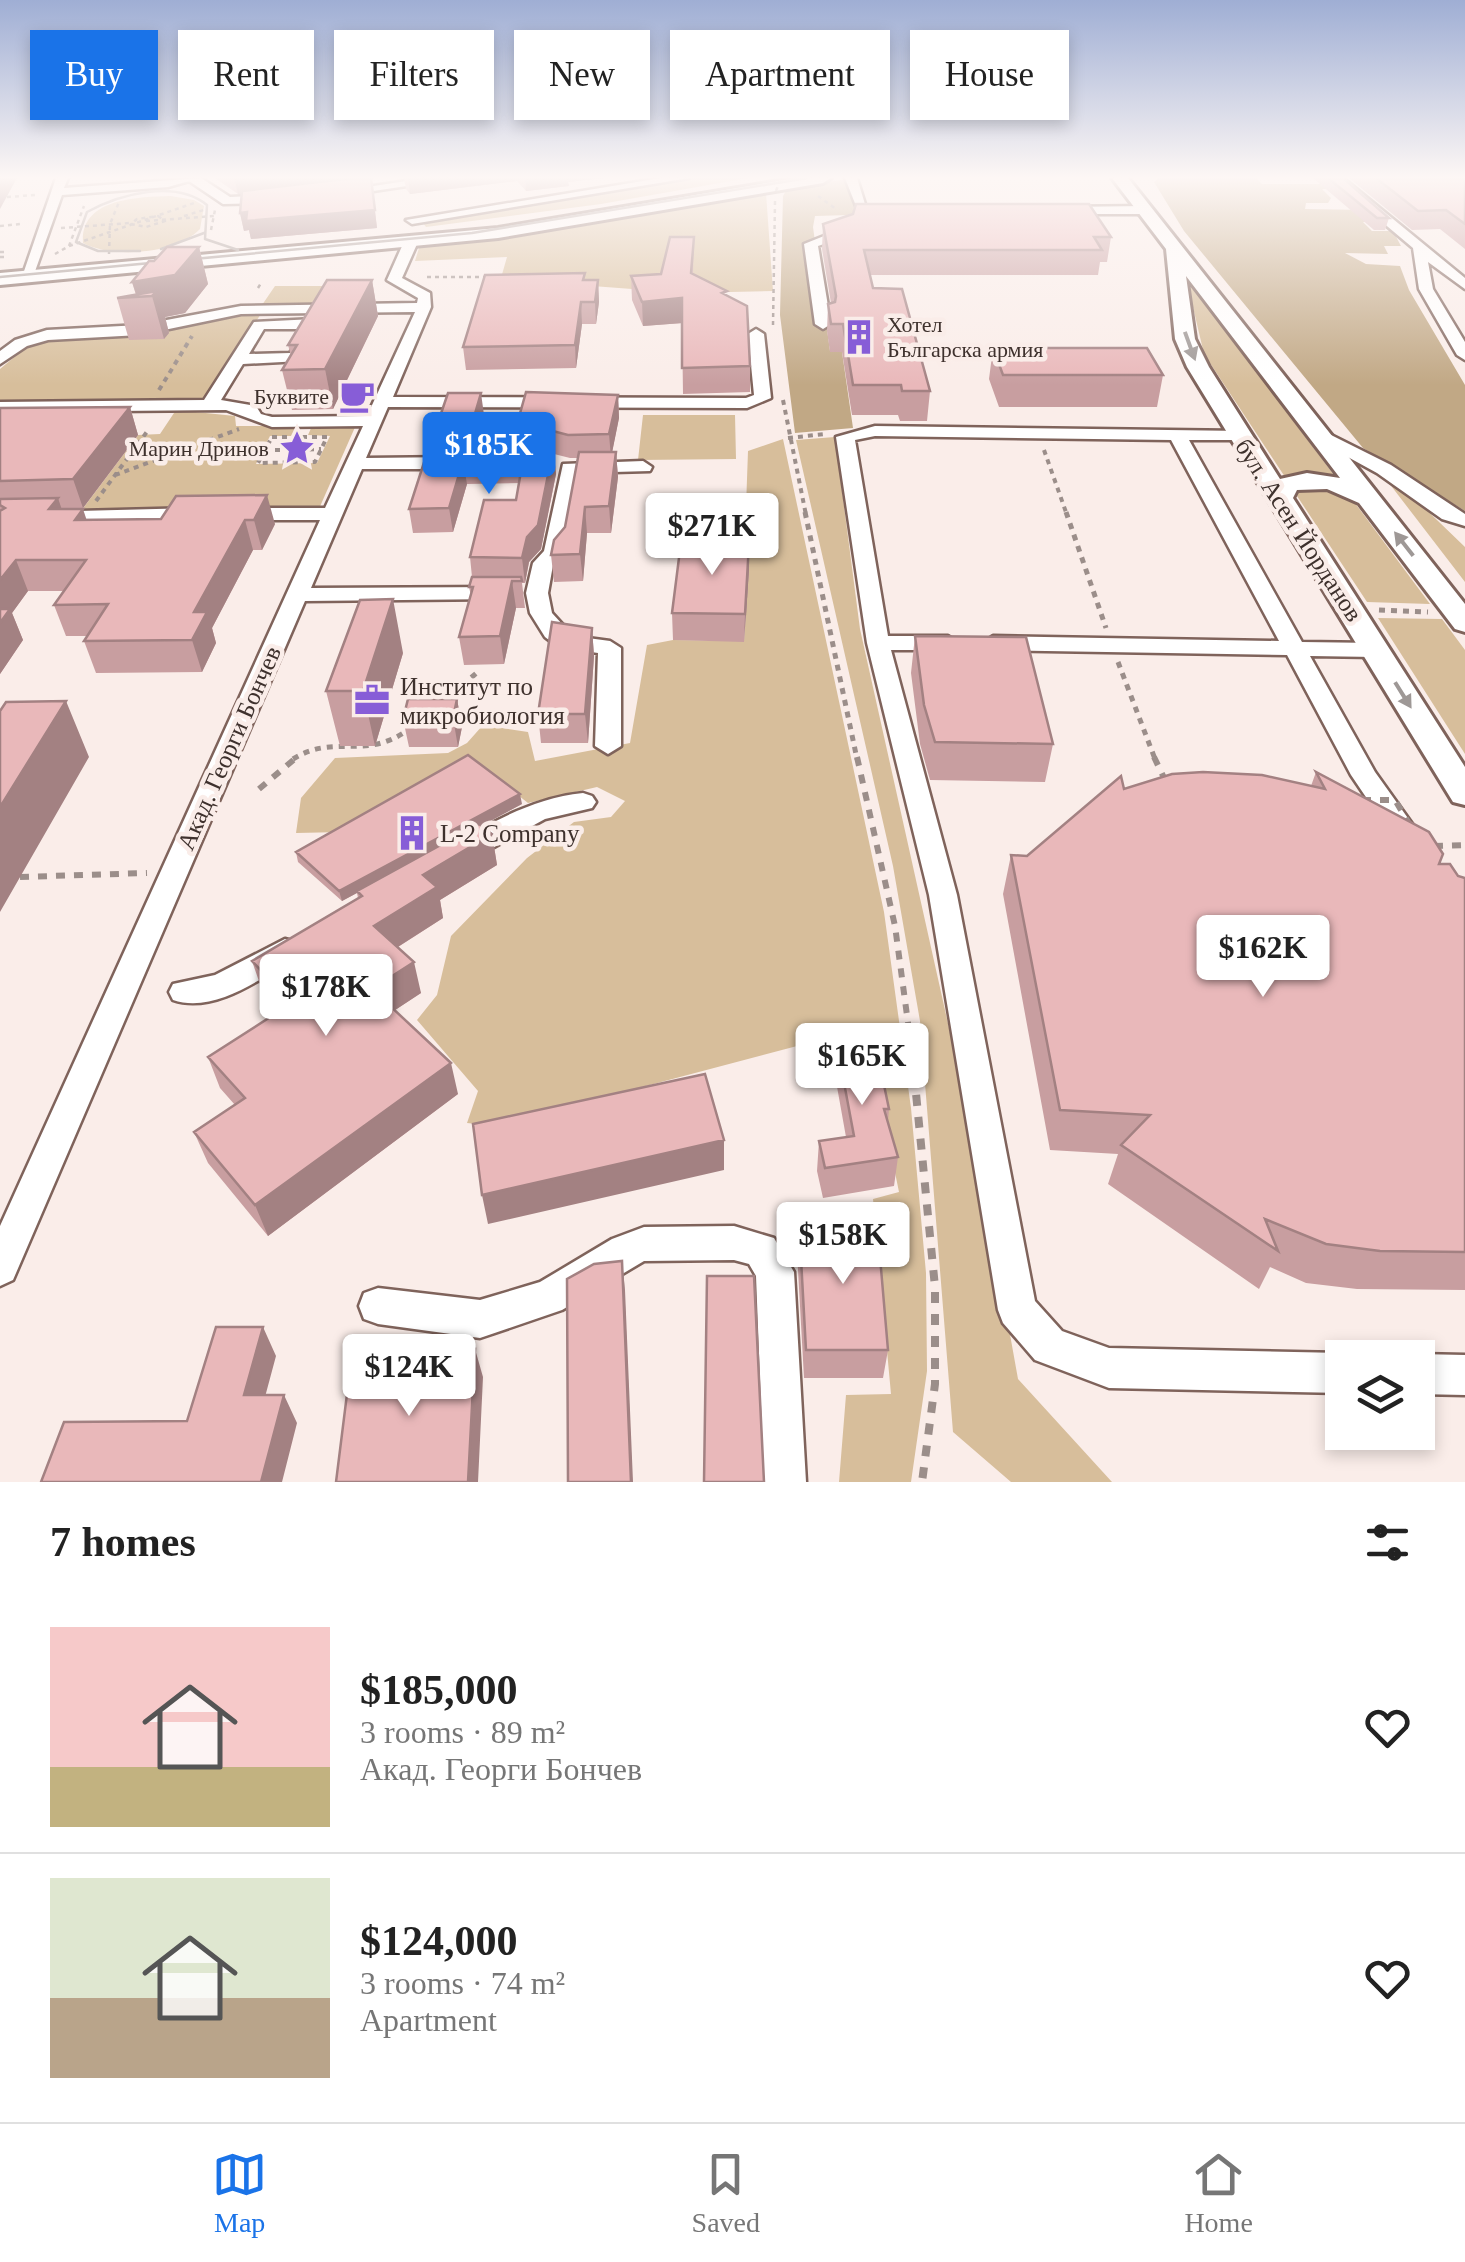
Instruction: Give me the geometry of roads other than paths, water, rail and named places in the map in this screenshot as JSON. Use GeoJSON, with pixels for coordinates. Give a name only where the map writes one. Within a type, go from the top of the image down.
{"type":"FeatureCollection","features":[{"type":"Feature","properties":{"kind":"main road"},"geometry":{"type":"LineString","coordinates":[[2,262],[27,274],[219,247]]}},
{"type":"Feature","properties":{"kind":"main road","name":"бул. Асен Йорданов"},"geometry":{"type":"LineString","coordinates":[[1172,247],[1334,445],[1369,499],[1465,623]]}},
{"type":"Feature","properties":{"kind":"main road","name":"бул. Асен Йорданов"},"geometry":{"type":"LineString","coordinates":[[1174,250],[1185,339],[1238,435],[1465,794]]}},
{"type":"Feature","properties":{"kind":"main road"},"geometry":{"type":"LineString","coordinates":[[1280,500],[1287,486],[1310,480],[1337,484],[1369,499]]}},
{"type":"Feature","properties":{"kind":"street"},"geometry":{"type":"LineString","coordinates":[[37,247],[27,274],[304,247]]}},
{"type":"Feature","properties":{"kind":"street"},"geometry":{"type":"LineString","coordinates":[[0,359],[32,338],[106,333],[241,310],[424,307],[425,296],[394,280],[401,247]]}},
{"type":"Feature","properties":{"kind":"street"},"geometry":{"type":"LineString","coordinates":[[811,247],[823,324]]}},
{"type":"Feature","properties":{"kind":"street"},"geometry":{"type":"LineString","coordinates":[[1419,247],[1426,289],[1465,354]]}},
{"type":"Feature","properties":{"kind":"street"},"geometry":{"type":"LineString","coordinates":[[1420,247],[1465,284]]}},
{"type":"Feature","properties":{"kind":"street"},"geometry":{"type":"LineString","coordinates":[[241,310],[259,286]]}},
{"type":"Feature","properties":{"kind":"street","name":"Акад. Георги Бончев"},"geometry":{"type":"LineString","coordinates":[[0,1268],[424,307]]}},
{"type":"Feature","properties":{"kind":"street"},"geometry":{"type":"LineString","coordinates":[[106,333],[118,317]]}},
{"type":"Feature","properties":{"kind":"street"},"geometry":{"type":"LineString","coordinates":[[0,406],[240,406],[262,421],[378,412],[747,403],[764,398],[756,334]]}},
{"type":"Feature","properties":{"kind":"street"},"geometry":{"type":"LineString","coordinates":[[209,405],[237,359]]}},
{"type":"Feature","properties":{"kind":"street"},"geometry":{"type":"LineString","coordinates":[[1238,435],[875,431],[845,437],[878,642],[943,895],[1017,1310],[1049,1346],[1108,1368],[1325,1373]]}},
{"type":"Feature","properties":{"kind":"street"},"geometry":{"type":"LineString","coordinates":[[1177,435],[1364,775],[1429,856]]}},
{"type":"Feature","properties":{"kind":"street"},"geometry":{"type":"LineString","coordinates":[[1334,445],[1449,515],[1465,520]]}},
{"type":"Feature","properties":{"kind":"street"},"geometry":{"type":"LineString","coordinates":[[356,464],[479,463]]}},
{"type":"Feature","properties":{"kind":"street"},"geometry":{"type":"LineString","coordinates":[[608,746],[610,648],[566,642],[552,632],[541,613],[537,592],[542,564],[554,552],[561,465],[642,467]]}},
{"type":"Feature","properties":{"kind":"street"},"geometry":{"type":"LineString","coordinates":[[1,532],[86,515],[333,514]]}},
{"type":"Feature","properties":{"kind":"street"},"geometry":{"type":"LineString","coordinates":[[297,595],[537,592]]}},
{"type":"Feature","properties":{"kind":"street"},"geometry":{"type":"LineString","coordinates":[[878,642],[1376,650]]}},
{"type":"Feature","properties":{"kind":"street"},"geometry":{"type":"LineString","coordinates":[[442,863],[527,816],[560,803],[583,802]]}},
{"type":"Feature","properties":{"kind":"street"},"geometry":{"type":"LineString","coordinates":[[184,992],[221,986],[306,938]]}},
{"type":"Feature","properties":{"kind":"street"},"geometry":{"type":"LineString","coordinates":[[378,1306],[480,1319],[549,1296],[644,1244],[734,1243],[761,1250],[775,1272],[785,1482]]}},
{"type":"Feature","properties":{"kind":"street"},"geometry":{"type":"LineString","coordinates":[[1435,1374],[1465,1375]]}},
{"type":"Feature","properties":{"kind":"tram line"},"geometry":{"type":"LineString","coordinates":[[89,247],[98,251],[140,251]]}},
{"type":"Feature","properties":{"kind":"tram line"},"geometry":{"type":"LineString","coordinates":[[161,249],[166,247]]}},
{"type":"Feature","properties":{"kind":"tram line"},"geometry":{"type":"LineString","coordinates":[[229,247],[238,250]]}},
{"type":"Feature","properties":{"kind":"tram line"},"geometry":{"type":"LineString","coordinates":[[0,277],[320,247]]}},
{"type":"Feature","properties":{"kind":"place","name":"Хотел Българска армия"},"geometry":{"type":"Point","coordinates":[859,337]}},
{"type":"Feature","properties":{"kind":"place","name":"Буквите"},"geometry":{"type":"Point","coordinates":[357,396]}},
{"type":"Feature","properties":{"kind":"place","name":"Марин Дринов"},"geometry":{"type":"Point","coordinates":[297,448]}},
{"type":"Feature","properties":{"kind":"place","name":"Институт по микробиология"},"geometry":{"type":"Point","coordinates":[372,700]}},
{"type":"Feature","properties":{"kind":"place","name":"L-2 Company"},"geometry":{"type":"Point","coordinates":[412,833]}}]}
